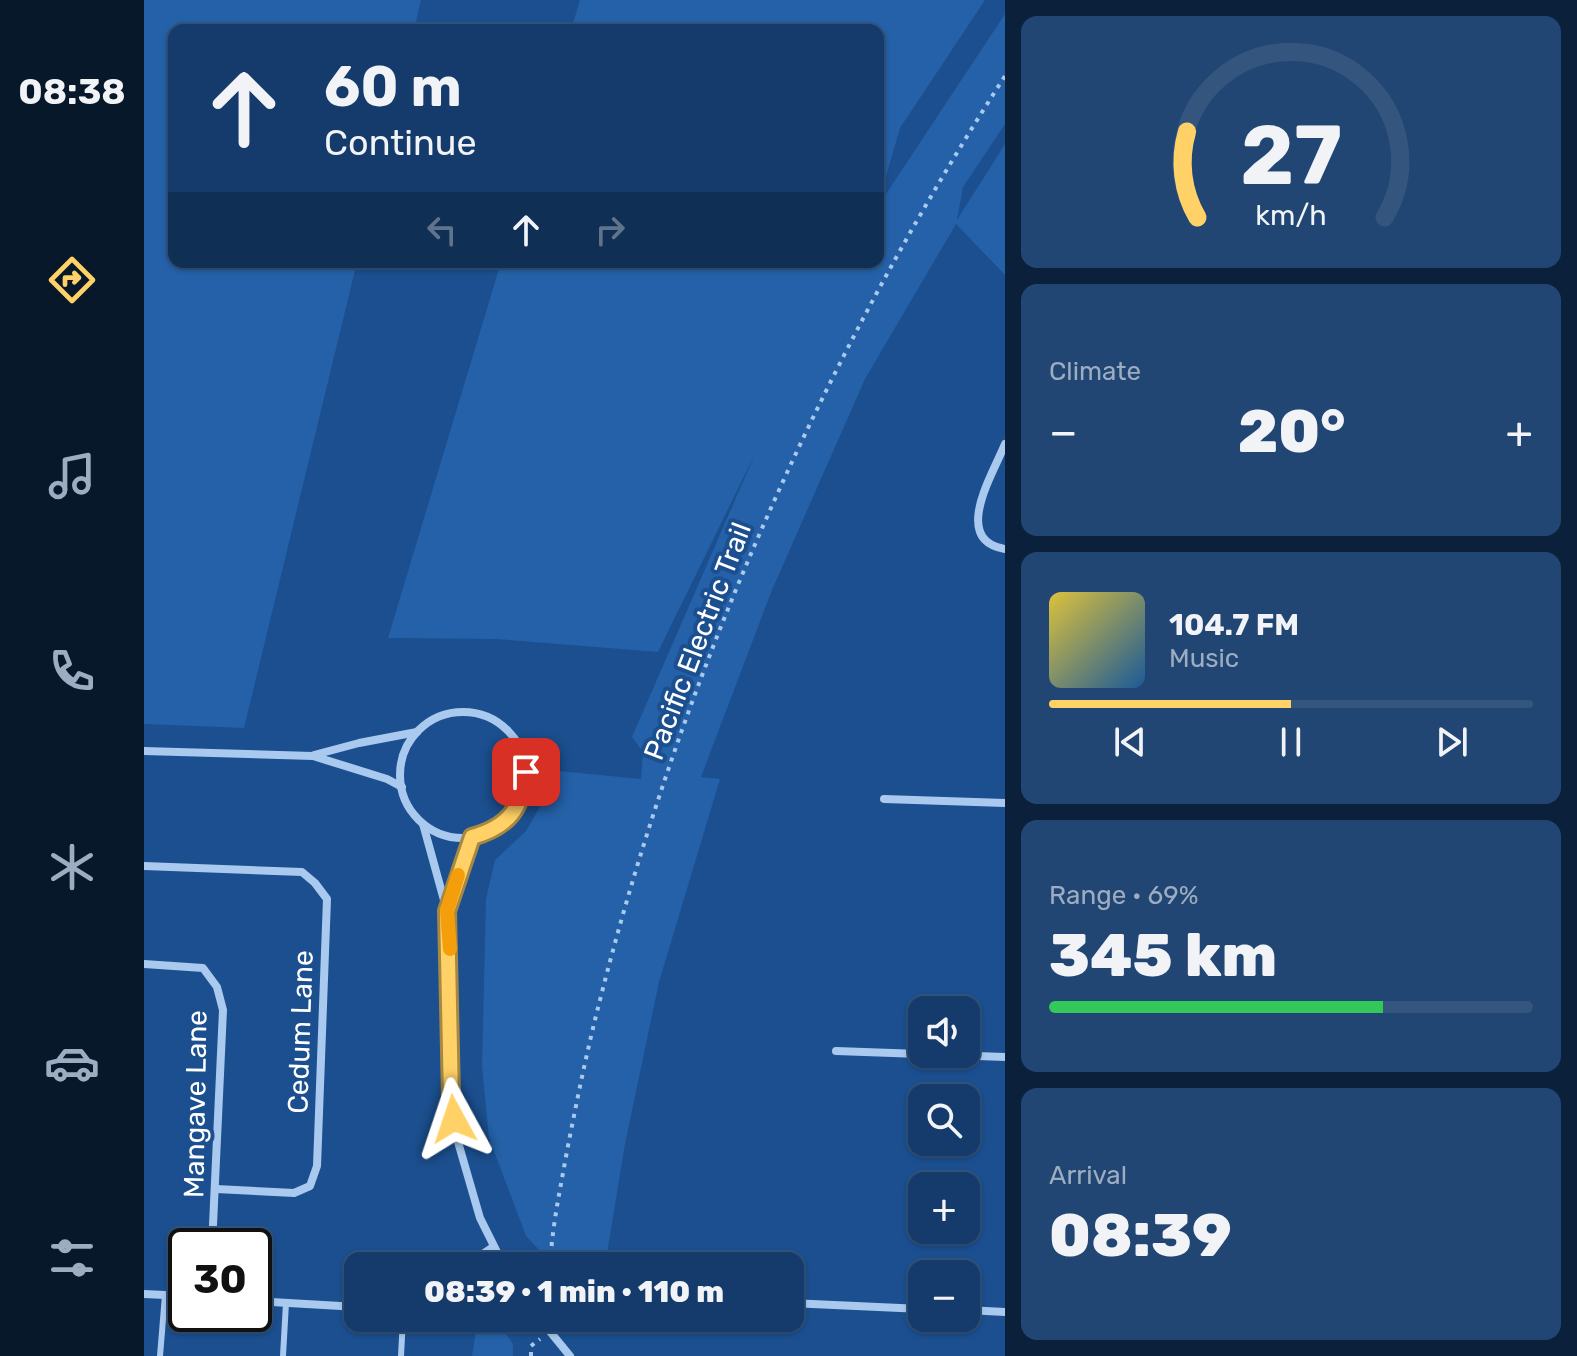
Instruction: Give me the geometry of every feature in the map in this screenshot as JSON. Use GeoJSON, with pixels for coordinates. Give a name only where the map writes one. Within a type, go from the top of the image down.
{"type":"FeatureCollection","features":[{"type":"Feature","properties":{"kind":"street"},"geometry":{"type":"LineString","coordinates":[[1005,444],[977,522],[984,541],[1005,549]]}},
{"type":"Feature","properties":{"kind":"street"},"geometry":{"type":"LineString","coordinates":[[423,824],[446,836],[472,837],[490,832],[505,822],[517,808],[524,791],[526,772],[523,754],[514,738],[501,725],[485,716],[467,712],[449,714],[432,721],[417,732],[403,758],[402,787],[406,801],[423,824],[447,911],[451,1097],[469,1188],[496,1252]]}},
{"type":"Feature","properties":{"kind":"street"},"geometry":{"type":"LineString","coordinates":[[313,756],[417,732]]}},
{"type":"Feature","properties":{"kind":"street"},"geometry":{"type":"LineString","coordinates":[[144,751],[313,756],[387,779],[402,787]]}},
{"type":"Feature","properties":{"kind":"street"},"geometry":{"type":"LineString","coordinates":[[884,799],[1005,803]]}},
{"type":"Feature","properties":{"kind":"street"},"geometry":{"type":"LineString","coordinates":[[447,911],[472,837]]}},
{"type":"Feature","properties":{"kind":"street","name":"Cedum Lane"},"geometry":{"type":"LineString","coordinates":[[144,866],[302,872],[327,899],[317,1166],[310,1186],[294,1193],[216,1189]]}},
{"type":"Feature","properties":{"kind":"street","name":"Mangave Lane"},"geometry":{"type":"LineString","coordinates":[[144,964],[203,968],[217,987],[223,1010],[213,1228]]}},
{"type":"Feature","properties":{"kind":"street"},"geometry":{"type":"LineString","coordinates":[[836,1051],[1005,1057]]}},
{"type":"Feature","properties":{"kind":"street"},"geometry":{"type":"LineString","coordinates":[[486,1252],[493,1247]]}},
{"type":"Feature","properties":{"kind":"street"},"geometry":{"type":"LineString","coordinates":[[144,1294],[168,1295]]}},
{"type":"Feature","properties":{"kind":"street"},"geometry":{"type":"LineString","coordinates":[[272,1302],[344,1306]]}},
{"type":"Feature","properties":{"kind":"street"},"geometry":{"type":"LineString","coordinates":[[804,1304],[908,1308]]}},
{"type":"Feature","properties":{"kind":"street"},"geometry":{"type":"LineString","coordinates":[[980,1311],[1005,1312]]}},
{"type":"Feature","properties":{"kind":"street"},"geometry":{"type":"LineString","coordinates":[[550,1332],[570,1356]]}},
{"type":"Feature","properties":{"kind":"lane"},"geometry":{"type":"LineString","coordinates":[[160,1356],[165,1295]]}},
{"type":"Feature","properties":{"kind":"lane"},"geometry":{"type":"LineString","coordinates":[[283,1356],[286,1303]]}},
{"type":"Feature","properties":{"kind":"lane"},"geometry":{"type":"LineString","coordinates":[[401,1356],[402,1332]]}},
{"type":"Feature","properties":{"kind":"path","name":"Pacific Electric Trail"},"geometry":{"type":"LineString","coordinates":[[551,1252],[584,1063],[617,933],[706,659],[788,469],[928,201],[1005,76]]}},
{"type":"Feature","properties":{"kind":"path"},"geometry":{"type":"LineString","coordinates":[[531,1346],[531,1356]]}},
{"type":"Feature","properties":{"kind":"shaded area"},"geometry":{"type":"Polygon","coordinates":[[[144,0],[421,0],[415,24],[168,24],[168,268],[356,268],[244,728],[144,724],[144,0]]]}},
{"type":"Feature","properties":{"kind":"shaded area"},"geometry":{"type":"Polygon","coordinates":[[[580,0],[985,0],[900,128],[884,183],[884,24],[573,24],[580,0]]]}},
{"type":"Feature","properties":{"kind":"shaded area"},"geometry":{"type":"Polygon","coordinates":[[[1005,14],[1005,124],[963,187],[957,220],[1005,144],[1005,275],[956,224],[865,379],[772,590],[701,777],[720,779],[659,982],[625,1144],[607,1252],[541,1252],[526,1236],[489,1138],[482,1066],[486,899],[495,860],[526,831],[546,796],[548,770],[641,779],[643,752],[632,737],[755,454],[658,652],[497,639],[388,638],[499,268],[884,268],[884,197],[1005,14]]]}},
{"type":"Feature","properties":{"kind":"shaded area"},"geometry":{"type":"Polygon","coordinates":[[[476,1332],[505,1332],[513,1344],[513,1356],[472,1356],[476,1332]]]}},
{"type":"Feature","properties":{"kind":"slow traffic"},"geometry":{"type":"LineString","coordinates":[[450,949],[447,911],[458,875]]}},
{"type":"Feature","properties":{"kind":"route"},"geometry":{"type":"LineString","coordinates":[[454,1119],[447,911],[472,837],[490,832],[505,822],[517,808],[524,791],[526,772]]}}]}
